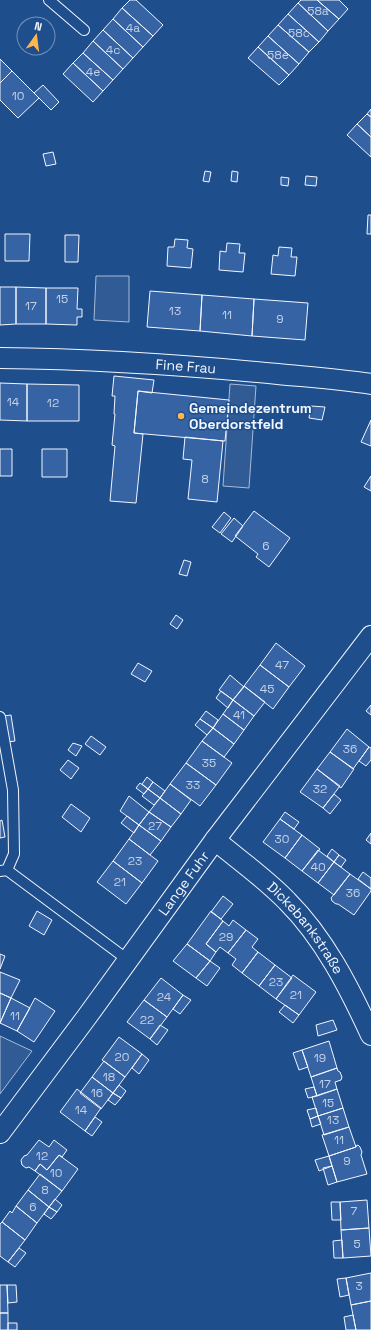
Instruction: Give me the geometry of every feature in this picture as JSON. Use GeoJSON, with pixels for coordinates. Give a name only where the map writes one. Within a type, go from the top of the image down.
{"type":"FeatureCollection","features":[{"type":"Feature","properties":{"kind":"street","name":"Fine Frau"},"geometry":{"type":"LineString","coordinates":[[0,358],[54,358],[139,362],[371,384]]}},
{"type":"Feature","properties":{"kind":"street","name":"Lange Fuhr"},"geometry":{"type":"LineString","coordinates":[[0,1133],[215,840],[371,636]]}},
{"type":"Feature","properties":{"kind":"street","name":"Dickebankstraße"},"geometry":{"type":"LineString","coordinates":[[215,840],[287,900],[313,930],[356,1003],[371,1035]]}},
{"type":"Feature","properties":{"kind":"lane"},"geometry":{"type":"LineString","coordinates":[[49,0],[84,30]]}},
{"type":"Feature","properties":{"kind":"lane"},"geometry":{"type":"LineString","coordinates":[[0,717],[13,790],[14,854],[4,871],[128,960]]}},
{"type":"Feature","properties":{"kind":"shaded area"},"geometry":{"type":"Polygon","coordinates":[[[96,276],[129,276],[129,322],[94,320],[96,276]]]}},
{"type":"Feature","properties":{"kind":"shaded area"},"geometry":{"type":"Polygon","coordinates":[[[230,384],[256,386],[249,488],[223,486],[230,384]]]}},
{"type":"Feature","properties":{"kind":"shaded area"},"geometry":{"type":"Polygon","coordinates":[[[0,1036],[32,1051],[0,1094],[0,1036]]]}},
{"type":"Feature","properties":{"kind":"building"},"geometry":{"type":"Polygon","coordinates":[[[130,0],[136,0],[163,25],[153,36],[122,8],[130,0]]]}},
{"type":"Feature","properties":{"kind":"building"},"geometry":{"type":"Polygon","coordinates":[[[301,0],[317,0],[339,19],[328,31],[298,3],[301,0]]]}},
{"type":"Feature","properties":{"kind":"building"},"geometry":{"type":"Polygon","coordinates":[[[317,0],[339,0],[348,9],[339,19],[317,0]]]}},
{"type":"Feature","properties":{"kind":"building"},"geometry":{"type":"Polygon","coordinates":[[[298,3],[328,31],[319,42],[288,14],[298,3]]]}},
{"type":"Feature","properties":{"kind":"building"},"geometry":{"type":"Polygon","coordinates":[[[122,8],[153,36],[143,47],[113,19],[122,8]]]}},
{"type":"Feature","properties":{"kind":"building"},"geometry":{"type":"Polygon","coordinates":[[[288,14],[319,42],[309,52],[278,25],[288,14]]]}},
{"type":"Feature","properties":{"kind":"building"},"geometry":{"type":"Polygon","coordinates":[[[113,19],[143,47],[133,58],[103,30],[113,19]]]}},
{"type":"Feature","properties":{"kind":"building"},"geometry":{"type":"Polygon","coordinates":[[[278,25],[309,52],[299,64],[268,36],[278,25]]]}},
{"type":"Feature","properties":{"kind":"building"},"geometry":{"type":"Polygon","coordinates":[[[103,30],[133,58],[123,69],[93,41],[103,30]]]}},
{"type":"Feature","properties":{"kind":"building"},"geometry":{"type":"Polygon","coordinates":[[[268,36],[299,64],[289,75],[258,47],[268,36]]]}},
{"type":"Feature","properties":{"kind":"building"},"geometry":{"type":"Polygon","coordinates":[[[93,41],[123,69],[113,80],[83,53],[93,41]]]}},
{"type":"Feature","properties":{"kind":"building"},"geometry":{"type":"Polygon","coordinates":[[[258,47],[289,75],[279,85],[248,58],[258,47]]]}},
{"type":"Feature","properties":{"kind":"building"},"geometry":{"type":"Polygon","coordinates":[[[83,53],[113,80],[103,91],[73,63],[83,53]]]}},
{"type":"Feature","properties":{"kind":"building"},"geometry":{"type":"Polygon","coordinates":[[[0,59],[12,71],[0,83],[0,59]]]}},
{"type":"Feature","properties":{"kind":"building"},"geometry":{"type":"Polygon","coordinates":[[[73,63],[103,91],[93,102],[63,74],[73,63]]]}},
{"type":"Feature","properties":{"kind":"building"},"geometry":{"type":"Polygon","coordinates":[[[12,71],[39,98],[18,118],[0,100],[0,83],[12,71]]]}},
{"type":"Feature","properties":{"kind":"building"},"geometry":{"type":"Polygon","coordinates":[[[43,85],[59,102],[51,110],[34,93],[43,85]]]}},
{"type":"Feature","properties":{"kind":"building"},"geometry":{"type":"Polygon","coordinates":[[[371,109],[371,117],[367,114],[371,109]]]}},
{"type":"Feature","properties":{"kind":"building"},"geometry":{"type":"Polygon","coordinates":[[[367,114],[371,117],[371,137],[357,124],[367,114]]]}},
{"type":"Feature","properties":{"kind":"building"},"geometry":{"type":"Polygon","coordinates":[[[357,124],[371,137],[371,157],[347,135],[357,124]]]}},
{"type":"Feature","properties":{"kind":"building"},"geometry":{"type":"Polygon","coordinates":[[[53,152],[56,164],[46,166],[43,154],[53,152]]]}},
{"type":"Feature","properties":{"kind":"building"},"geometry":{"type":"Polygon","coordinates":[[[205,171],[211,172],[209,182],[203,181],[205,171]]]}},
{"type":"Feature","properties":{"kind":"building"},"geometry":{"type":"Polygon","coordinates":[[[232,171],[238,172],[237,182],[231,181],[232,171]]]}},
{"type":"Feature","properties":{"kind":"building"},"geometry":{"type":"Polygon","coordinates":[[[306,176],[317,177],[316,186],[305,185],[306,176]]]}},
{"type":"Feature","properties":{"kind":"building"},"geometry":{"type":"Polygon","coordinates":[[[281,177],[289,178],[288,186],[281,185],[281,177]]]}},
{"type":"Feature","properties":{"kind":"building"},"geometry":{"type":"Polygon","coordinates":[[[368,215],[371,215],[371,234],[367,234],[368,215]]]}},
{"type":"Feature","properties":{"kind":"building"},"geometry":{"type":"Polygon","coordinates":[[[5,234],[30,234],[29,261],[5,261],[5,234]]]}},
{"type":"Feature","properties":{"kind":"building"},"geometry":{"type":"Polygon","coordinates":[[[65,235],[79,235],[78,262],[65,262],[65,235]]]}},
{"type":"Feature","properties":{"kind":"building"},"geometry":{"type":"Polygon","coordinates":[[[175,239],[188,240],[187,248],[193,249],[191,268],[167,266],[168,247],[174,247],[175,239]]]}},
{"type":"Feature","properties":{"kind":"building"},"geometry":{"type":"Polygon","coordinates":[[[227,243],[240,244],[239,253],[245,253],[243,272],[219,270],[220,251],[226,252],[227,243]]]}},
{"type":"Feature","properties":{"kind":"building"},"geometry":{"type":"Polygon","coordinates":[[[279,247],[292,248],[291,257],[297,257],[295,276],[271,274],[273,255],[278,256],[279,247]]]}},
{"type":"Feature","properties":{"kind":"building"},"geometry":{"type":"Polygon","coordinates":[[[0,287],[16,287],[16,324],[0,325],[0,287]]]}},
{"type":"Feature","properties":{"kind":"building"},"geometry":{"type":"Polygon","coordinates":[[[16,287],[46,288],[46,324],[16,324],[16,287]]]}},
{"type":"Feature","properties":{"kind":"building"},"geometry":{"type":"Polygon","coordinates":[[[46,288],[78,288],[77,309],[82,309],[82,317],[77,317],[77,325],[46,324],[46,288]]]}},
{"type":"Feature","properties":{"kind":"building"},"geometry":{"type":"Polygon","coordinates":[[[150,291],[202,295],[200,331],[147,327],[150,291]]]}},
{"type":"Feature","properties":{"kind":"building"},"geometry":{"type":"Polygon","coordinates":[[[202,295],[254,299],[252,336],[200,331],[202,295]]]}},
{"type":"Feature","properties":{"kind":"building"},"geometry":{"type":"Polygon","coordinates":[[[254,299],[308,303],[305,340],[252,336],[254,299]]]}},
{"type":"Feature","properties":{"kind":"building"},"geometry":{"type":"Polygon","coordinates":[[[114,376],[154,380],[152,393],[138,391],[134,433],[143,434],[136,503],[110,501],[115,446],[112,445],[115,414],[115,396],[112,396],[114,376]]]}},
{"type":"Feature","properties":{"kind":"building"},"geometry":{"type":"Polygon","coordinates":[[[0,383],[27,384],[27,421],[0,420],[0,383]]]}},
{"type":"Feature","properties":{"kind":"building"},"geometry":{"type":"Polygon","coordinates":[[[27,384],[79,385],[79,421],[27,421],[27,384]]]}},
{"type":"Feature","properties":{"kind":"building","name":"Gemeindezentrum Oberdorstfeld"},"geometry":{"type":"Polygon","coordinates":[[[138,391],[229,400],[225,441],[134,433],[138,391]]]}},
{"type":"Feature","properties":{"kind":"building"},"geometry":{"type":"Polygon","coordinates":[[[311,406],[325,407],[322,420],[309,418],[311,406]]]}},
{"type":"Feature","properties":{"kind":"building"},"geometry":{"type":"Polygon","coordinates":[[[371,420],[371,446],[361,442],[371,420]]]}},
{"type":"Feature","properties":{"kind":"building"},"geometry":{"type":"Polygon","coordinates":[[[185,437],[223,441],[217,502],[188,499],[192,460],[183,459],[185,437]]]}},
{"type":"Feature","properties":{"kind":"building"},"geometry":{"type":"Polygon","coordinates":[[[0,449],[12,449],[12,476],[0,476],[0,449]]]}},
{"type":"Feature","properties":{"kind":"building"},"geometry":{"type":"Polygon","coordinates":[[[42,449],[67,449],[67,477],[42,477],[42,449]]]}},
{"type":"Feature","properties":{"kind":"building"},"geometry":{"type":"Polygon","coordinates":[[[371,476],[371,491],[364,487],[371,476]]]}},
{"type":"Feature","properties":{"kind":"building"},"geometry":{"type":"Polygon","coordinates":[[[254,511],[290,538],[269,567],[256,557],[258,554],[235,536],[254,511]]]}},
{"type":"Feature","properties":{"kind":"building"},"geometry":{"type":"Polygon","coordinates":[[[224,512],[231,518],[220,533],[212,527],[224,512]]]}},
{"type":"Feature","properties":{"kind":"building"},"geometry":{"type":"Polygon","coordinates":[[[234,518],[243,526],[232,542],[221,534],[234,518]]]}},
{"type":"Feature","properties":{"kind":"building"},"geometry":{"type":"Polygon","coordinates":[[[184,560],[191,562],[187,576],[179,574],[184,560]]]}},
{"type":"Feature","properties":{"kind":"building"},"geometry":{"type":"Polygon","coordinates":[[[176,615],[183,620],[177,629],[170,624],[176,615]]]}},
{"type":"Feature","properties":{"kind":"building"},"geometry":{"type":"Polygon","coordinates":[[[276,643],[305,666],[289,687],[260,665],[276,643]]]}},
{"type":"Feature","properties":{"kind":"building"},"geometry":{"type":"Polygon","coordinates":[[[138,663],[152,671],[145,682],[131,674],[138,663]]]}},
{"type":"Feature","properties":{"kind":"building"},"geometry":{"type":"Polygon","coordinates":[[[260,665],[289,687],[273,709],[244,686],[260,665]]]}},
{"type":"Feature","properties":{"kind":"building"},"geometry":{"type":"Polygon","coordinates":[[[230,675],[244,687],[233,700],[219,690],[230,675]]]}},
{"type":"Feature","properties":{"kind":"building"},"geometry":{"type":"Polygon","coordinates":[[[244,686],[265,702],[254,716],[233,700],[244,686]]]}},
{"type":"Feature","properties":{"kind":"building"},"geometry":{"type":"Polygon","coordinates":[[[221,691],[233,700],[228,708],[216,698],[221,691]]]}},
{"type":"Feature","properties":{"kind":"building"},"geometry":{"type":"Polygon","coordinates":[[[233,700],[254,716],[244,730],[223,714],[233,700]]]}},
{"type":"Feature","properties":{"kind":"building"},"geometry":{"type":"Polygon","coordinates":[[[371,705],[371,715],[366,711],[371,705]]]}},
{"type":"Feature","properties":{"kind":"building"},"geometry":{"type":"Polygon","coordinates":[[[206,711],[218,720],[213,728],[200,719],[206,711]]]}},
{"type":"Feature","properties":{"kind":"building"},"geometry":{"type":"Polygon","coordinates":[[[223,714],[244,730],[234,744],[213,728],[223,714]]]}},
{"type":"Feature","properties":{"kind":"building"},"geometry":{"type":"Polygon","coordinates":[[[11,715],[15,741],[8,742],[4,716],[11,715]]]}},
{"type":"Feature","properties":{"kind":"building"},"geometry":{"type":"Polygon","coordinates":[[[200,719],[213,728],[207,735],[195,725],[200,719]]]}},
{"type":"Feature","properties":{"kind":"building"},"geometry":{"type":"Polygon","coordinates":[[[213,728],[234,744],[224,757],[202,741],[213,728]]]}},
{"type":"Feature","properties":{"kind":"building"},"geometry":{"type":"Polygon","coordinates":[[[347,729],[369,747],[353,769],[330,752],[347,729]]]}},
{"type":"Feature","properties":{"kind":"building"},"geometry":{"type":"Polygon","coordinates":[[[91,736],[106,747],[100,755],[85,744],[91,736]]]}},
{"type":"Feature","properties":{"kind":"building"},"geometry":{"type":"Polygon","coordinates":[[[202,741],[232,763],[216,785],[186,763],[202,741]]]}},
{"type":"Feature","properties":{"kind":"building"},"geometry":{"type":"Polygon","coordinates":[[[73,743],[82,746],[76,756],[68,750],[73,743]]]}},
{"type":"Feature","properties":{"kind":"building"},"geometry":{"type":"Polygon","coordinates":[[[369,747],[371,748],[371,760],[366,766],[359,761],[369,747]]]}},
{"type":"Feature","properties":{"kind":"building"},"geometry":{"type":"Polygon","coordinates":[[[330,752],[354,769],[341,788],[317,769],[330,752]]]}},
{"type":"Feature","properties":{"kind":"building"},"geometry":{"type":"Polygon","coordinates":[[[68,760],[79,768],[71,779],[60,770],[68,760]]]}},
{"type":"Feature","properties":{"kind":"building"},"geometry":{"type":"Polygon","coordinates":[[[186,763],[216,785],[200,806],[170,784],[186,763]]]}},
{"type":"Feature","properties":{"kind":"building"},"geometry":{"type":"Polygon","coordinates":[[[317,769],[340,786],[323,808],[300,792],[317,769]]]}},
{"type":"Feature","properties":{"kind":"building"},"geometry":{"type":"Polygon","coordinates":[[[147,777],[153,782],[148,789],[142,784],[147,777]]]}},
{"type":"Feature","properties":{"kind":"building"},"geometry":{"type":"Polygon","coordinates":[[[153,782],[165,791],[160,798],[148,789],[153,782]]]}},
{"type":"Feature","properties":{"kind":"building"},"geometry":{"type":"Polygon","coordinates":[[[140,783],[148,789],[144,794],[136,788],[140,783]]]}},
{"type":"Feature","properties":{"kind":"building"},"geometry":{"type":"Polygon","coordinates":[[[170,784],[191,800],[181,814],[160,798],[170,784]]]}},
{"type":"Feature","properties":{"kind":"building"},"geometry":{"type":"Polygon","coordinates":[[[148,789],[160,798],[154,805],[142,796],[148,789]]]}},
{"type":"Feature","properties":{"kind":"building"},"geometry":{"type":"Polygon","coordinates":[[[334,794],[341,800],[330,814],[323,808],[334,794]]]}},
{"type":"Feature","properties":{"kind":"building"},"geometry":{"type":"Polygon","coordinates":[[[129,796],[149,812],[139,825],[120,811],[129,796]]]}},
{"type":"Feature","properties":{"kind":"building"},"geometry":{"type":"Polygon","coordinates":[[[160,798],[181,814],[171,827],[149,812],[160,798]]]}},
{"type":"Feature","properties":{"kind":"building"},"geometry":{"type":"Polygon","coordinates":[[[71,804],[90,818],[81,832],[62,817],[71,804]]]}},
{"type":"Feature","properties":{"kind":"building"},"geometry":{"type":"Polygon","coordinates":[[[149,812],[171,827],[161,841],[139,825],[149,812]]]}},
{"type":"Feature","properties":{"kind":"building"},"geometry":{"type":"Polygon","coordinates":[[[285,812],[299,822],[294,829],[280,819],[285,812]]]}},
{"type":"Feature","properties":{"kind":"building"},"geometry":{"type":"Polygon","coordinates":[[[127,816],[139,825],[134,833],[121,823],[127,816]]]}},
{"type":"Feature","properties":{"kind":"building"},"geometry":{"type":"Polygon","coordinates":[[[280,819],[302,835],[285,858],[263,842],[280,819]]]}},
{"type":"Feature","properties":{"kind":"building"},"geometry":{"type":"Polygon","coordinates":[[[2,820],[5,837],[0,838],[0,821],[2,820]]]}},
{"type":"Feature","properties":{"kind":"building"},"geometry":{"type":"Polygon","coordinates":[[[139,825],[161,841],[150,855],[129,839],[139,825]]]}},
{"type":"Feature","properties":{"kind":"building"},"geometry":{"type":"Polygon","coordinates":[[[371,833],[371,844],[366,840],[371,833]]]}},
{"type":"Feature","properties":{"kind":"building"},"geometry":{"type":"Polygon","coordinates":[[[302,835],[320,849],[302,871],[285,858],[302,835]]]}},
{"type":"Feature","properties":{"kind":"building"},"geometry":{"type":"Polygon","coordinates":[[[129,839],[158,861],[142,883],[113,861],[129,839]]]}},
{"type":"Feature","properties":{"kind":"building"},"geometry":{"type":"Polygon","coordinates":[[[332,849],[339,855],[334,862],[327,856],[332,849]]]}},
{"type":"Feature","properties":{"kind":"building"},"geometry":{"type":"Polygon","coordinates":[[[318,850],[334,862],[318,883],[302,871],[318,850]]]}},
{"type":"Feature","properties":{"kind":"building"},"geometry":{"type":"Polygon","coordinates":[[[339,855],[346,860],[341,867],[334,862],[339,855]]]}},
{"type":"Feature","properties":{"kind":"building"},"geometry":{"type":"Polygon","coordinates":[[[113,861],[142,883],[126,904],[97,882],[113,861]]]}},
{"type":"Feature","properties":{"kind":"building"},"geometry":{"type":"Polygon","coordinates":[[[334,862],[350,874],[334,895],[318,883],[334,862]]]}},
{"type":"Feature","properties":{"kind":"building"},"geometry":{"type":"Polygon","coordinates":[[[363,872],[371,878],[371,889],[358,879],[363,872]]]}},
{"type":"Feature","properties":{"kind":"building"},"geometry":{"type":"Polygon","coordinates":[[[350,874],[371,889],[354,915],[336,904],[331,898],[350,874]]]}},
{"type":"Feature","properties":{"kind":"building"},"geometry":{"type":"Polygon","coordinates":[[[223,896],[233,904],[221,919],[211,912],[223,896]]]}},
{"type":"Feature","properties":{"kind":"building"},"geometry":{"type":"Polygon","coordinates":[[[37,911],[52,920],[44,935],[29,926],[37,911]]]}},
{"type":"Feature","properties":{"kind":"building"},"geometry":{"type":"Polygon","coordinates":[[[211,911],[223,921],[206,944],[216,952],[210,961],[187,944],[211,911]]]}},
{"type":"Feature","properties":{"kind":"building"},"geometry":{"type":"Polygon","coordinates":[[[233,920],[246,930],[228,953],[220,947],[216,952],[206,944],[223,921],[229,926],[233,920]]]}},
{"type":"Feature","properties":{"kind":"building"},"geometry":{"type":"Polygon","coordinates":[[[246,930],[258,939],[252,947],[258,952],[242,973],[232,965],[236,959],[228,953],[246,930]]]}},
{"type":"Feature","properties":{"kind":"building"},"geometry":{"type":"Polygon","coordinates":[[[187,944],[210,961],[196,978],[173,961],[187,944]]]}},
{"type":"Feature","properties":{"kind":"building"},"geometry":{"type":"Polygon","coordinates":[[[258,952],[275,965],[259,986],[242,973],[258,952]]]}},
{"type":"Feature","properties":{"kind":"building"},"geometry":{"type":"Polygon","coordinates":[[[0,954],[5,956],[0,969],[0,954]]]}},
{"type":"Feature","properties":{"kind":"building"},"geometry":{"type":"Polygon","coordinates":[[[210,961],[220,968],[207,986],[196,978],[210,961]]]}},
{"type":"Feature","properties":{"kind":"building"},"geometry":{"type":"Polygon","coordinates":[[[275,965],[292,978],[276,999],[259,986],[275,965]]]}},
{"type":"Feature","properties":{"kind":"building"},"geometry":{"type":"Polygon","coordinates":[[[0,972],[20,980],[11,998],[0,993],[0,972]]]}},
{"type":"Feature","properties":{"kind":"building"},"geometry":{"type":"Polygon","coordinates":[[[293,975],[316,992],[299,1015],[276,999],[293,975]]]}},
{"type":"Feature","properties":{"kind":"building"},"geometry":{"type":"Polygon","coordinates":[[[161,978],[183,995],[167,1017],[144,1000],[161,978]]]}},
{"type":"Feature","properties":{"kind":"building"},"geometry":{"type":"Polygon","coordinates":[[[0,993],[11,998],[0,1023],[0,993]]]}},
{"type":"Feature","properties":{"kind":"building"},"geometry":{"type":"Polygon","coordinates":[[[183,995],[191,1000],[180,1014],[173,1009],[183,995]]]}},
{"type":"Feature","properties":{"kind":"building"},"geometry":{"type":"Polygon","coordinates":[[[11,998],[30,1008],[17,1031],[0,1023],[11,998]]]}},
{"type":"Feature","properties":{"kind":"building"},"geometry":{"type":"Polygon","coordinates":[[[35,998],[55,1011],[34,1042],[17,1031],[35,998]]]}},
{"type":"Feature","properties":{"kind":"building"},"geometry":{"type":"Polygon","coordinates":[[[144,1000],[167,1017],[150,1039],[127,1022],[144,1000]]]}},
{"type":"Feature","properties":{"kind":"building"},"geometry":{"type":"Polygon","coordinates":[[[285,1005],[299,1015],[293,1023],[279,1012],[285,1005]]]}},
{"type":"Feature","properties":{"kind":"building"},"geometry":{"type":"Polygon","coordinates":[[[333,1020],[337,1030],[318,1036],[316,1025],[333,1020]]]}},
{"type":"Feature","properties":{"kind":"building"},"geometry":{"type":"Polygon","coordinates":[[[160,1025],[168,1030],[157,1045],[150,1039],[160,1025]]]}},
{"type":"Feature","properties":{"kind":"building"},"geometry":{"type":"Polygon","coordinates":[[[119,1037],[142,1054],[125,1077],[102,1060],[119,1037]]]}},
{"type":"Feature","properties":{"kind":"building"},"geometry":{"type":"Polygon","coordinates":[[[329,1041],[337,1068],[311,1077],[302,1050],[329,1041]]]}},
{"type":"Feature","properties":{"kind":"building"},"geometry":{"type":"Polygon","coordinates":[[[302,1050],[308,1067],[299,1070],[293,1053],[302,1050]]]}},
{"type":"Feature","properties":{"kind":"building"},"geometry":{"type":"Polygon","coordinates":[[[142,1054],[149,1060],[139,1074],[132,1068],[142,1054]]]}},
{"type":"Feature","properties":{"kind":"building"},"geometry":{"type":"Polygon","coordinates":[[[104,1061],[125,1077],[113,1093],[92,1077],[104,1061]]]}},
{"type":"Feature","properties":{"kind":"building"},"geometry":{"type":"Polygon","coordinates":[[[337,1068],[342,1077],[341,1080],[335,1082],[337,1089],[317,1096],[311,1077],[337,1068]]]}},
{"type":"Feature","properties":{"kind":"building"},"geometry":{"type":"Polygon","coordinates":[[[92,1077],[113,1093],[101,1109],[80,1093],[92,1077]]]}},
{"type":"Feature","properties":{"kind":"building"},"geometry":{"type":"Polygon","coordinates":[[[119,1085],[126,1091],[121,1098],[113,1093],[119,1085]]]}},
{"type":"Feature","properties":{"kind":"building"},"geometry":{"type":"Polygon","coordinates":[[[314,1087],[317,1096],[308,1098],[305,1089],[314,1087]]]}},
{"type":"Feature","properties":{"kind":"building"},"geometry":{"type":"Polygon","coordinates":[[[77,1089],[101,1108],[85,1131],[60,1112],[77,1089]]]}},
{"type":"Feature","properties":{"kind":"building"},"geometry":{"type":"Polygon","coordinates":[[[337,1089],[343,1108],[318,1116],[312,1097],[337,1089]]]}},
{"type":"Feature","properties":{"kind":"building"},"geometry":{"type":"Polygon","coordinates":[[[113,1093],[121,1098],[115,1105],[108,1100],[113,1093]]]}},
{"type":"Feature","properties":{"kind":"building"},"geometry":{"type":"Polygon","coordinates":[[[316,1108],[318,1116],[310,1119],[307,1110],[316,1108]]]}},
{"type":"Feature","properties":{"kind":"building"},"geometry":{"type":"Polygon","coordinates":[[[343,1108],[349,1127],[324,1135],[318,1116],[343,1108]]]}},
{"type":"Feature","properties":{"kind":"building"},"geometry":{"type":"Polygon","coordinates":[[[318,1116],[321,1124],[312,1127],[310,1119],[318,1116]]]}},
{"type":"Feature","properties":{"kind":"building"},"geometry":{"type":"Polygon","coordinates":[[[95,1117],[102,1122],[92,1136],[85,1131],[95,1117]]]}},
{"type":"Feature","properties":{"kind":"building"},"geometry":{"type":"Polygon","coordinates":[[[349,1127],[356,1147],[329,1156],[322,1135],[349,1127]]]}},
{"type":"Feature","properties":{"kind":"building"},"geometry":{"type":"Polygon","coordinates":[[[39,1140],[49,1147],[54,1140],[67,1150],[62,1157],[59,1155],[47,1170],[40,1164],[35,1171],[22,1165],[21,1160],[39,1140]]]}},
{"type":"Feature","properties":{"kind":"building"},"geometry":{"type":"Polygon","coordinates":[[[358,1145],[362,1152],[361,1155],[367,1174],[337,1182],[329,1156],[358,1145]]]}},
{"type":"Feature","properties":{"kind":"building"},"geometry":{"type":"Polygon","coordinates":[[[59,1155],[78,1169],[62,1191],[35,1171],[40,1164],[47,1170],[59,1155]]]}},
{"type":"Feature","properties":{"kind":"building"},"geometry":{"type":"Polygon","coordinates":[[[329,1156],[332,1166],[319,1171],[315,1160],[329,1156]]]}},
{"type":"Feature","properties":{"kind":"building"},"geometry":{"type":"Polygon","coordinates":[[[332,1166],[337,1182],[328,1185],[323,1168],[332,1166]]]}},
{"type":"Feature","properties":{"kind":"building"},"geometry":{"type":"Polygon","coordinates":[[[40,1174],[62,1191],[49,1207],[28,1190],[40,1174]]]}},
{"type":"Feature","properties":{"kind":"building"},"geometry":{"type":"Polygon","coordinates":[[[28,1190],[49,1207],[37,1223],[16,1206],[28,1190]]]}},
{"type":"Feature","properties":{"kind":"building"},"geometry":{"type":"Polygon","coordinates":[[[55,1199],[62,1205],[57,1212],[49,1207],[55,1199]]]}},
{"type":"Feature","properties":{"kind":"building"},"geometry":{"type":"Polygon","coordinates":[[[367,1200],[369,1228],[341,1230],[340,1202],[367,1200]]]}},
{"type":"Feature","properties":{"kind":"building"},"geometry":{"type":"Polygon","coordinates":[[[331,1202],[340,1202],[341,1220],[332,1220],[331,1202]]]}},
{"type":"Feature","properties":{"kind":"building"},"geometry":{"type":"Polygon","coordinates":[[[16,1206],[37,1223],[25,1240],[2,1222],[10,1211],[12,1213],[16,1206]]]}},
{"type":"Feature","properties":{"kind":"building"},"geometry":{"type":"Polygon","coordinates":[[[49,1207],[57,1212],[51,1219],[44,1214],[49,1207]]]}},
{"type":"Feature","properties":{"kind":"building"},"geometry":{"type":"Polygon","coordinates":[[[2,1222],[25,1240],[8,1262],[0,1256],[0,1224],[2,1222]]]}},
{"type":"Feature","properties":{"kind":"building"},"geometry":{"type":"Polygon","coordinates":[[[369,1228],[371,1256],[343,1258],[341,1230],[369,1228]]]}},
{"type":"Feature","properties":{"kind":"building"},"geometry":{"type":"Polygon","coordinates":[[[342,1240],[343,1258],[334,1258],[333,1241],[342,1240]]]}},
{"type":"Feature","properties":{"kind":"building"},"geometry":{"type":"Polygon","coordinates":[[[19,1248],[26,1253],[15,1267],[8,1262],[19,1248]]]}},
{"type":"Feature","properties":{"kind":"building"},"geometry":{"type":"Polygon","coordinates":[[[371,1273],[371,1301],[351,1305],[346,1278],[371,1273]]]}},
{"type":"Feature","properties":{"kind":"building"},"geometry":{"type":"Polygon","coordinates":[[[346,1278],[349,1295],[340,1297],[337,1279],[346,1278]]]}},
{"type":"Feature","properties":{"kind":"building"},"geometry":{"type":"Polygon","coordinates":[[[0,1285],[7,1285],[8,1313],[0,1313],[0,1285]]]}},
{"type":"Feature","properties":{"kind":"building"},"geometry":{"type":"Polygon","coordinates":[[[7,1285],[16,1285],[17,1302],[8,1303],[7,1285]]]}},
{"type":"Feature","properties":{"kind":"building"},"geometry":{"type":"Polygon","coordinates":[[[371,1301],[371,1330],[356,1330],[351,1305],[371,1301]]]}},
{"type":"Feature","properties":{"kind":"building"},"geometry":{"type":"Polygon","coordinates":[[[0,1313],[8,1313],[8,1330],[0,1330],[0,1313]]]}},
{"type":"Feature","properties":{"kind":"building"},"geometry":{"type":"Polygon","coordinates":[[[353,1315],[356,1330],[346,1330],[344,1317],[353,1315]]]}},
{"type":"Feature","properties":{"kind":"building"},"geometry":{"type":"Polygon","coordinates":[[[8,1323],[17,1323],[17,1330],[8,1330],[8,1323]]]}},
{"type":"Feature","properties":{"kind":"place","name":"Gemeindezentrum Oberdorstfeld"},"geometry":{"type":"Point","coordinates":[181,416]}}]}
